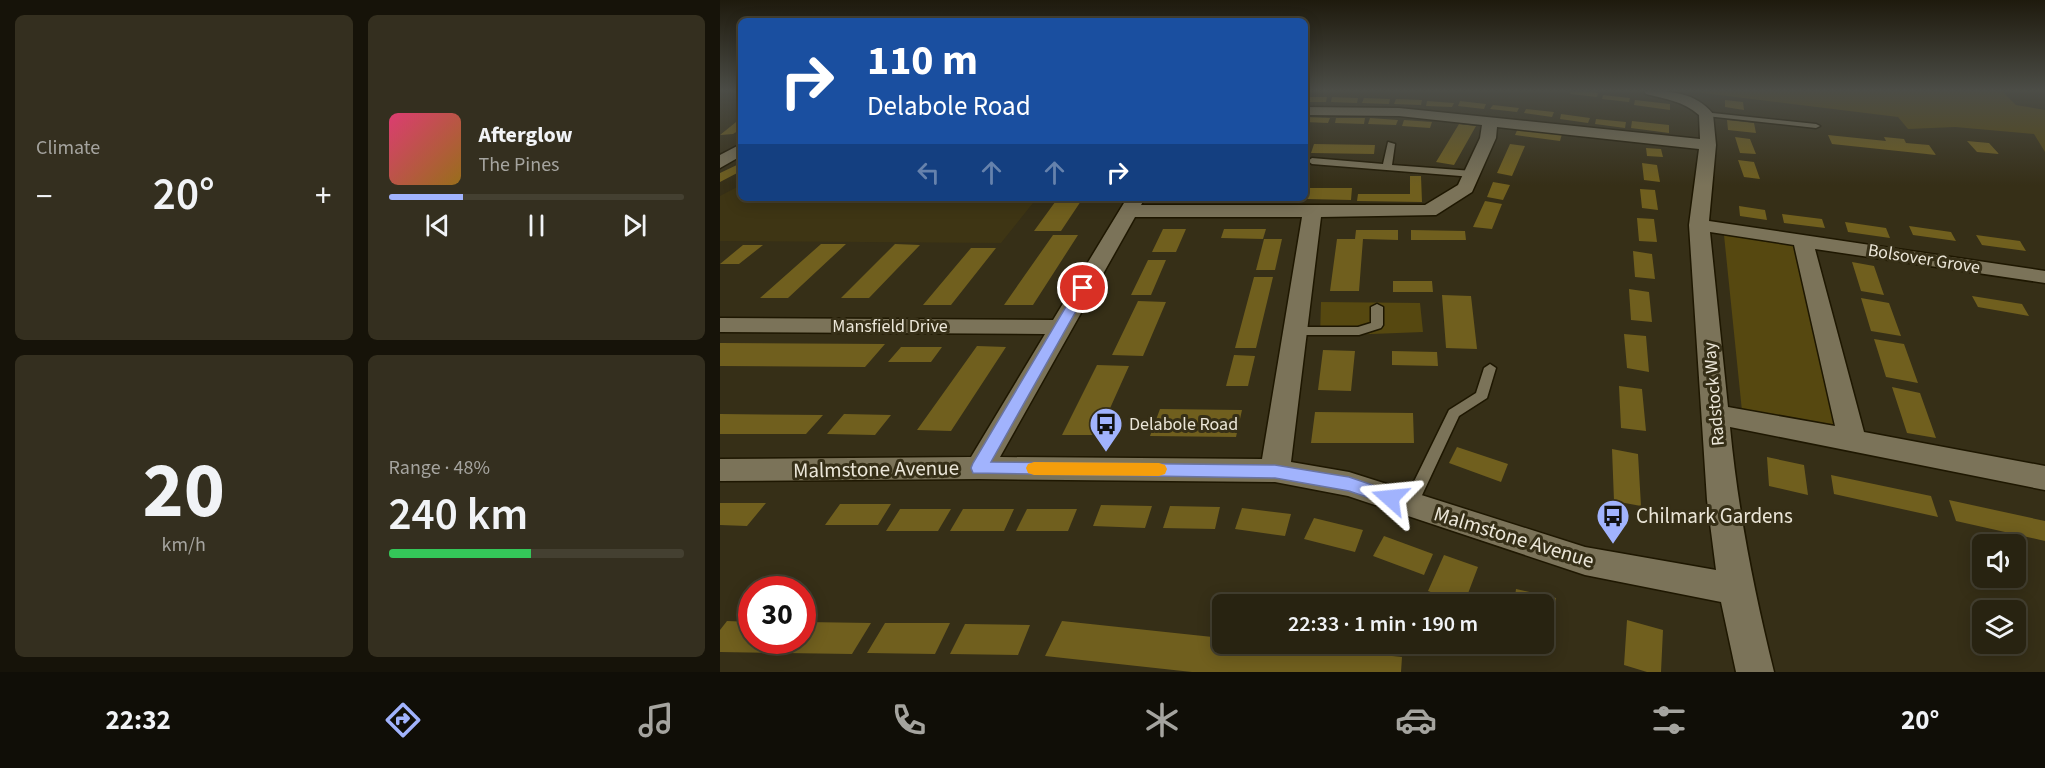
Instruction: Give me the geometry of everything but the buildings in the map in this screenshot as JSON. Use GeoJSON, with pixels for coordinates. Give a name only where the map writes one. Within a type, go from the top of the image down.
{"type":"FeatureCollection","features":[{"type":"Feature","properties":{"kind":"street"},"geometry":{"type":"LineString","coordinates":[[979,468],[1133,204],[1312,212],[1429,211],[1466,188],[1488,138],[1490,122]]}},
{"type":"Feature","properties":{"kind":"street"},"geometry":{"type":"LineString","coordinates":[[1493,122],[1708,145]]}},
{"type":"Feature","properties":{"kind":"street","name":"Radstock Way"},"geometry":{"type":"LineString","coordinates":[[1707,122],[1708,145],[1699,225],[1722,500],[1736,589],[1755,672]]}},
{"type":"Feature","properties":{"kind":"street"},"geometry":{"type":"LineString","coordinates":[[720,163],[738,150]]}},
{"type":"Feature","properties":{"kind":"street"},"geometry":{"type":"LineString","coordinates":[[1275,471],[1312,212]]}},
{"type":"Feature","properties":{"kind":"street","name":"Bolsover Grove"},"geometry":{"type":"LineString","coordinates":[[1699,225],[2045,277]]}},
{"type":"Feature","properties":{"kind":"street"},"geometry":{"type":"LineString","coordinates":[[1803,240],[1852,440]]}},
{"type":"Feature","properties":{"kind":"street","name":"Mansfield Drive"},"geometry":{"type":"LineString","coordinates":[[720,325],[1060,327]]}},
{"type":"Feature","properties":{"kind":"street"},"geometry":{"type":"LineString","coordinates":[[1716,415],[2045,478]]}},
{"type":"Feature","properties":{"kind":"street","name":"Malmstone Avenue"},"geometry":{"type":"LineString","coordinates":[[720,470],[979,468],[1275,471],[1349,484],[1585,561],[1736,589]]}},
{"type":"Feature","properties":{"kind":"lane"},"geometry":{"type":"LineString","coordinates":[[1783,122],[1816,126]]}},
{"type":"Feature","properties":{"kind":"lane"},"geometry":{"type":"LineString","coordinates":[[1387,168],[1391,144]]}},
{"type":"Feature","properties":{"kind":"lane"},"geometry":{"type":"LineString","coordinates":[[1312,161],[1473,174]]}},
{"type":"Feature","properties":{"kind":"lane"},"geometry":{"type":"LineString","coordinates":[[1295,331],[1359,332],[1370,329],[1377,325],[1377,307]]}},
{"type":"Feature","properties":{"kind":"lane"},"geometry":{"type":"LineString","coordinates":[[1411,504],[1454,413],[1482,395],[1490,368]]}},
{"type":"Feature","properties":{"kind":"shaded area"},"geometry":{"type":"Polygon","coordinates":[[[1902,122],[2045,122],[2045,152],[2034,134],[1955,127],[1908,129],[1902,122]]]}},
{"type":"Feature","properties":{"kind":"shaded area"},"geometry":{"type":"Polygon","coordinates":[[[738,187],[738,201],[1035,201],[1001,243],[720,241],[720,196],[738,187]]]}},
{"type":"Feature","properties":{"kind":"shaded area"},"geometry":{"type":"Polygon","coordinates":[[[1724,235],[1796,245],[1839,429],[1742,411],[1724,235]]]}},
{"type":"Feature","properties":{"kind":"shaded area"},"geometry":{"type":"Polygon","coordinates":[[[1321,302],[1420,303],[1423,332],[1320,336],[1321,302]]]}},
{"type":"Feature","properties":{"kind":"slow traffic"},"geometry":{"type":"LineString","coordinates":[[1034,468],[1159,469]]}},
{"type":"Feature","properties":{"kind":"place","name":"Delabole Road"},"geometry":{"type":"Point","coordinates":[1106,453]}},
{"type":"Feature","properties":{"kind":"place","name":"Chilmark Gardens"},"geometry":{"type":"Point","coordinates":[1613,545]}},
{"type":"Feature","properties":{"kind":"route"},"geometry":{"type":"LineString","coordinates":[[1083,288],[979,468],[1275,471],[1349,484],[1390,498]]}}]}
